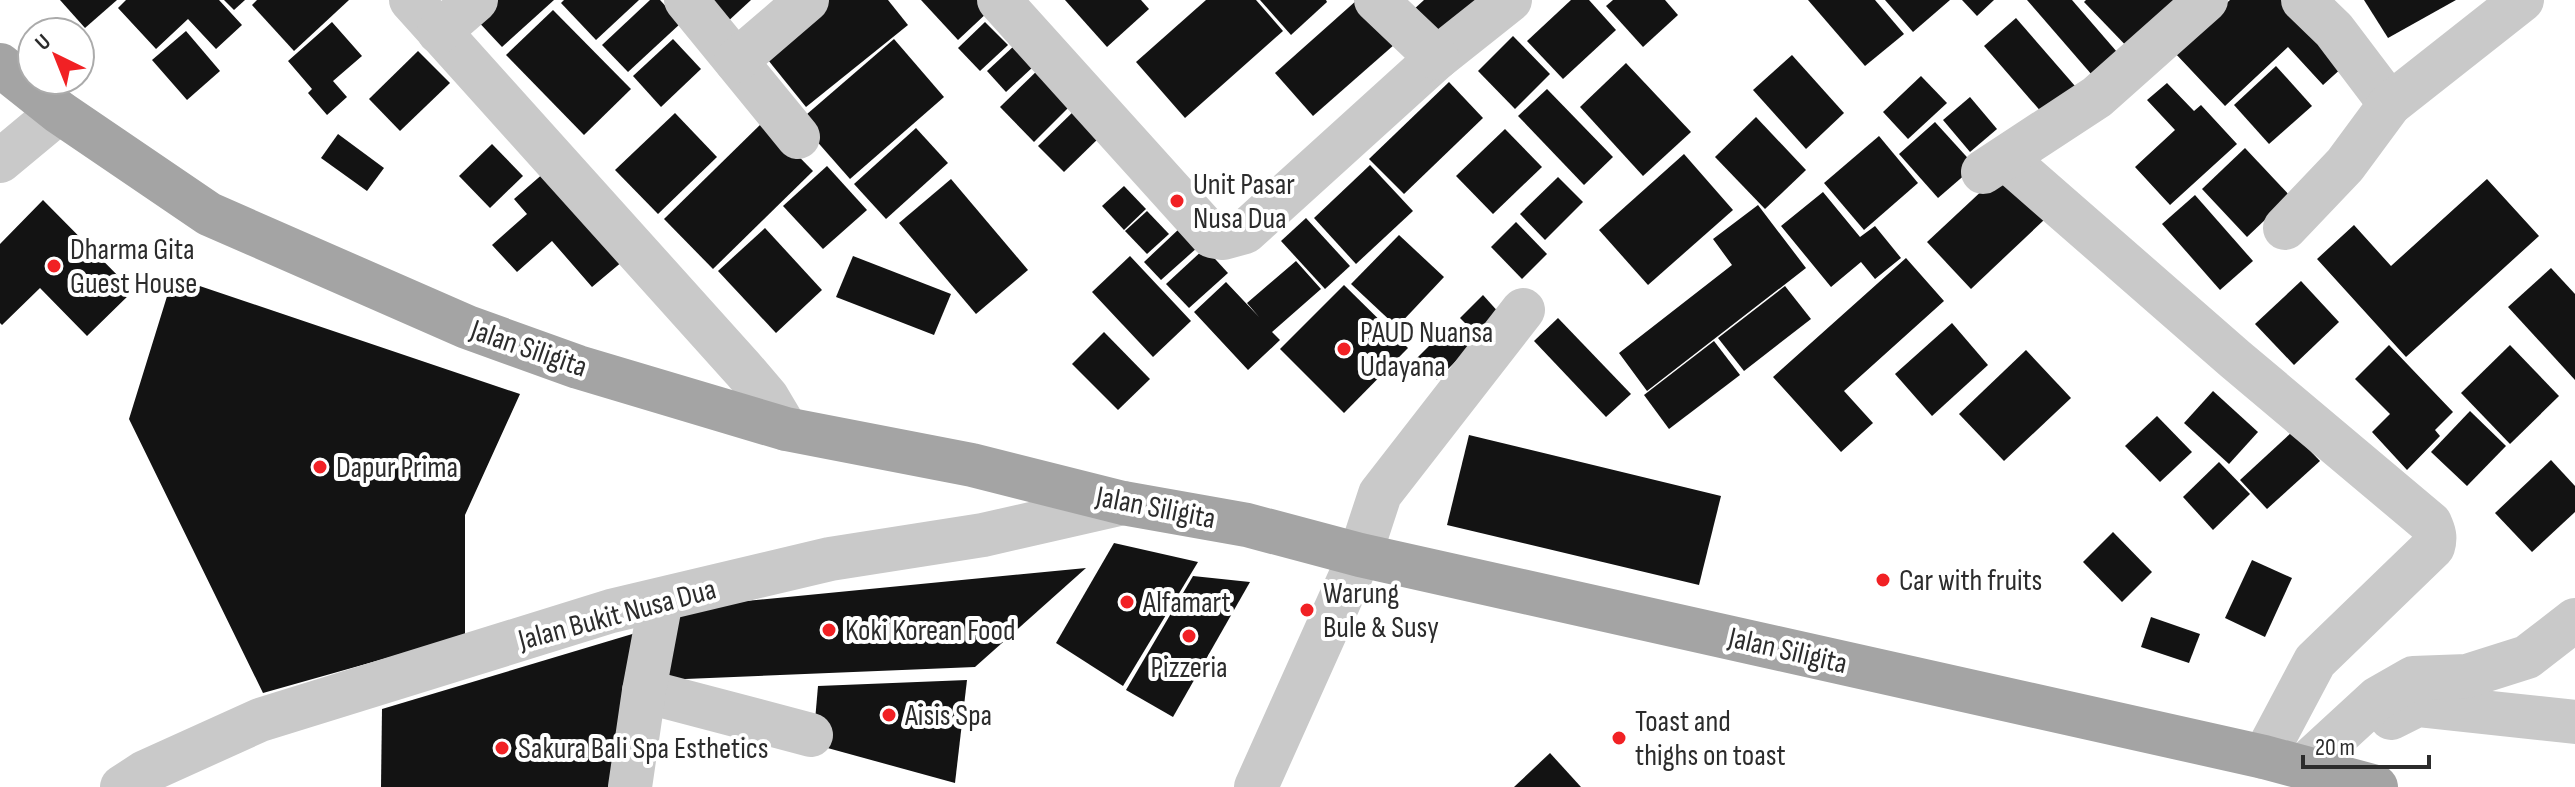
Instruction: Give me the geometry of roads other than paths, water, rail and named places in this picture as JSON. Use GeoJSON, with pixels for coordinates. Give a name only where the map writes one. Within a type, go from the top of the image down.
{"type":"FeatureCollection","features":[{"type":"Feature","properties":{"kind":"main road","name":"Jalan Siligita"},"geometry":{"type":"LineString","coordinates":[[0,65],[59,112],[209,214],[467,327],[578,367],[786,429],[972,465],[1123,503],[1247,525],[1360,555],[2299,766],[2376,787]]}},
{"type":"Feature","properties":{"kind":"street"},"geometry":{"type":"LineString","coordinates":[[411,0],[743,369],[767,397],[786,429]]}},
{"type":"Feature","properties":{"kind":"street"},"geometry":{"type":"LineString","coordinates":[[439,32],[476,0]]}},
{"type":"Feature","properties":{"kind":"street"},"geometry":{"type":"LineString","coordinates":[[686,0],[798,137]]}},
{"type":"Feature","properties":{"kind":"street"},"geometry":{"type":"LineString","coordinates":[[736,61],[807,0]]}},
{"type":"Feature","properties":{"kind":"street"},"geometry":{"type":"LineString","coordinates":[[999,0],[1212,236],[1223,238],[1245,232],[1437,58],[1510,0]]}},
{"type":"Feature","properties":{"kind":"street"},"geometry":{"type":"LineString","coordinates":[[1376,0],[1437,58]]}},
{"type":"Feature","properties":{"kind":"street"},"geometry":{"type":"LineString","coordinates":[[2206,0],[2097,97],[1994,165],[2235,359],[2430,523],[2435,540],[2433,547],[2315,661],[2299,766]]}},
{"type":"Feature","properties":{"kind":"street"},"geometry":{"type":"LineString","coordinates":[[2303,0],[2334,30],[2390,104]]}},
{"type":"Feature","properties":{"kind":"street"},"geometry":{"type":"LineString","coordinates":[[2285,228],[2345,165],[2390,104],[2522,0]]}},
{"type":"Feature","properties":{"kind":"street"},"geometry":{"type":"LineString","coordinates":[[0,161],[59,112]]}},
{"type":"Feature","properties":{"kind":"street"},"geometry":{"type":"LineString","coordinates":[[1256,787],[1360,555],[1380,494],[1523,310]]}},
{"type":"Feature","properties":{"kind":"street","name":"Jalan Bukit Nusa Dua"},"geometry":{"type":"LineString","coordinates":[[142,782],[260,720],[611,611],[830,559],[983,535],[1123,503]]}},
{"type":"Feature","properties":{"kind":"street"},"geometry":{"type":"LineString","coordinates":[[630,787],[661,600]]}},
{"type":"Feature","properties":{"kind":"street"},"geometry":{"type":"LineString","coordinates":[[2299,766],[2378,698],[2413,678],[2467,676],[2527,657],[2575,620]]}},
{"type":"Feature","properties":{"kind":"street"},"geometry":{"type":"LineString","coordinates":[[644,691],[811,735]]}},
{"type":"Feature","properties":{"kind":"street"},"geometry":{"type":"LineString","coordinates":[[2299,766],[2417,705],[2575,722]]}},
{"type":"Feature","properties":{"kind":"place","name":"Unit Pasar Nusa Dua"},"geometry":{"type":"Point","coordinates":[1177,201]}},
{"type":"Feature","properties":{"kind":"place","name":"Dharma Gita Guest House"},"geometry":{"type":"Point","coordinates":[54,266]}},
{"type":"Feature","properties":{"kind":"place","name":"PAUD Nuansa Udayana"},"geometry":{"type":"Point","coordinates":[1344,349]}},
{"type":"Feature","properties":{"kind":"place","name":"Dapur Prima"},"geometry":{"type":"Point","coordinates":[320,467]}},
{"type":"Feature","properties":{"kind":"place","name":"Car with fruits"},"geometry":{"type":"Point","coordinates":[1883,580]}},
{"type":"Feature","properties":{"kind":"place","name":"Alfamart"},"geometry":{"type":"Point","coordinates":[1127,602]}},
{"type":"Feature","properties":{"kind":"place","name":"Warung Bule & Susy"},"geometry":{"type":"Point","coordinates":[1307,610]}},
{"type":"Feature","properties":{"kind":"place","name":"Koki Korean Food"},"geometry":{"type":"Point","coordinates":[829,630]}},
{"type":"Feature","properties":{"kind":"place","name":"Pizzeria"},"geometry":{"type":"Point","coordinates":[1189,636]}},
{"type":"Feature","properties":{"kind":"place","name":"Aisis Spa"},"geometry":{"type":"Point","coordinates":[889,715]}},
{"type":"Feature","properties":{"kind":"place","name":"Toast and thighs on toast"},"geometry":{"type":"Point","coordinates":[1619,738]}},
{"type":"Feature","properties":{"kind":"place","name":"Sakura Bali Spa Esthetics"},"geometry":{"type":"Point","coordinates":[502,748]}}]}
